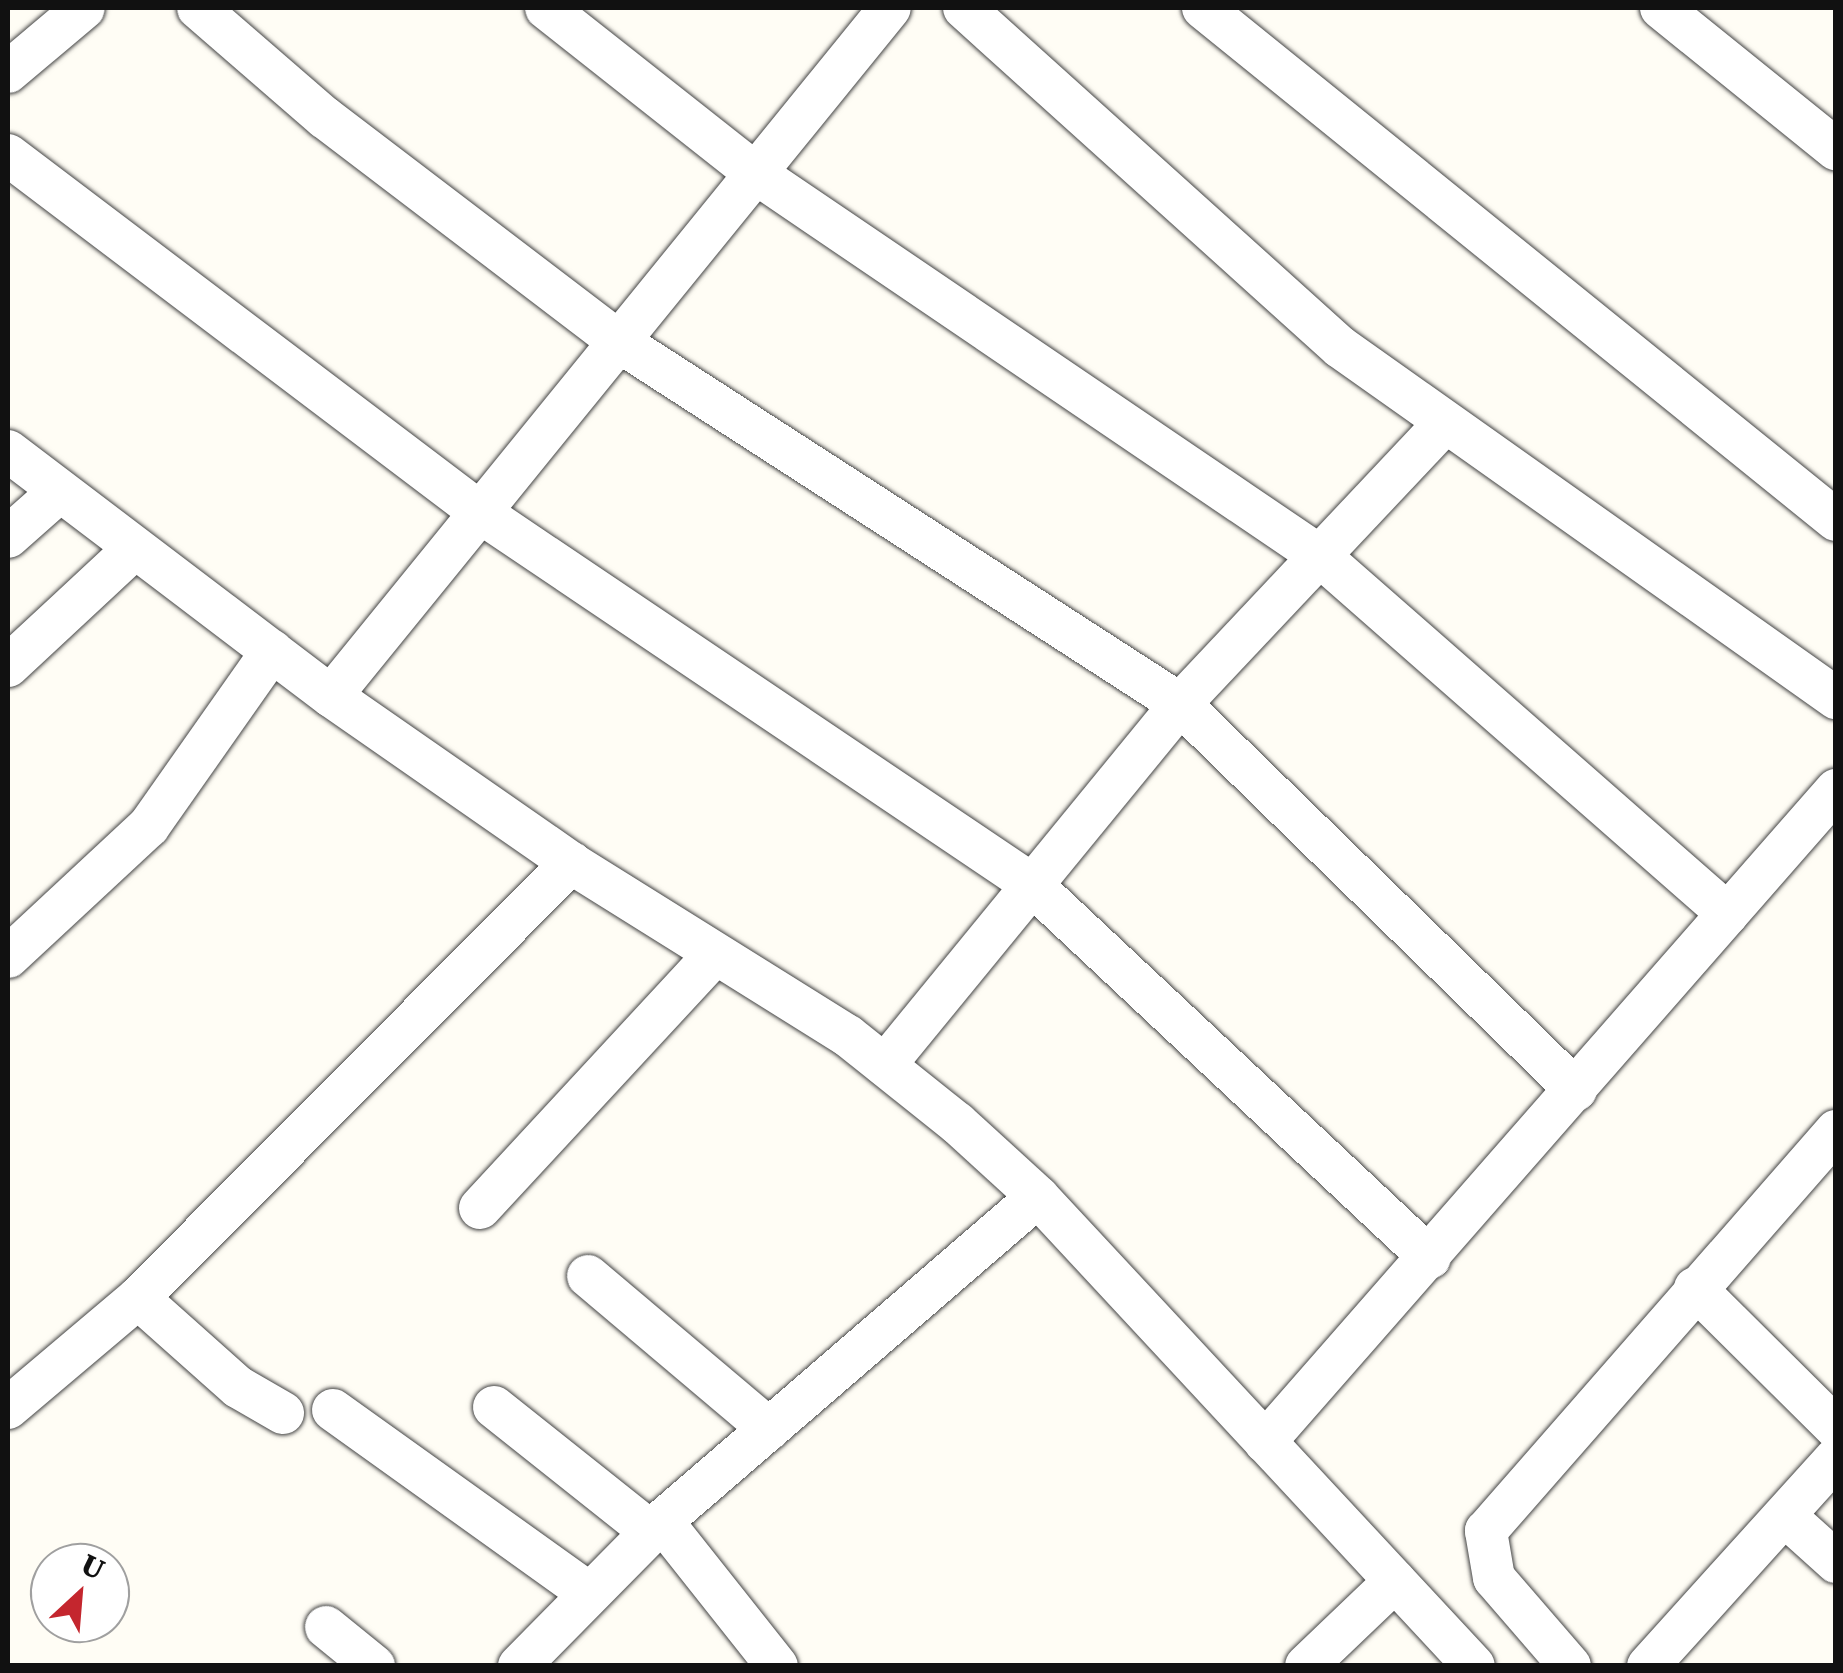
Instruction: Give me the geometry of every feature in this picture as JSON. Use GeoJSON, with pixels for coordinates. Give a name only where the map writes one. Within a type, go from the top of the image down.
{"type":"FeatureCollection","features":[{"type":"Feature","properties":{"kind":"street"},"geometry":{"type":"LineString","coordinates":[[8,72],[84,8]]}},
{"type":"Feature","properties":{"kind":"street"},"geometry":{"type":"LineString","coordinates":[[198,8],[324,117],[618,342],[1180,704],[1576,1090]]}},
{"type":"Feature","properties":{"kind":"street"},"geometry":{"type":"LineString","coordinates":[[546,8],[751,170],[1321,558],[1728,914]]}},
{"type":"Feature","properties":{"kind":"street"},"geometry":{"type":"LineString","coordinates":[[331,696],[618,342],[751,170],[890,8]]}},
{"type":"Feature","properties":{"kind":"street"},"geometry":{"type":"LineString","coordinates":[[964,8],[1340,346],[1444,424],[1836,698]]}},
{"type":"Feature","properties":{"kind":"street"},"geometry":{"type":"LineString","coordinates":[[1203,8],[1836,520]]}},
{"type":"Feature","properties":{"kind":"street"},"geometry":{"type":"LineString","coordinates":[[1661,8],[1836,149]]}},
{"type":"Feature","properties":{"kind":"street"},"geometry":{"type":"LineString","coordinates":[[8,155],[481,513],[1030,883],[1430,1258]]}},
{"type":"Feature","properties":{"kind":"street"},"geometry":{"type":"LineString","coordinates":[[886,1065],[1030,883],[1180,704],[1444,424]]}},
{"type":"Feature","properties":{"kind":"street"},"geometry":{"type":"LineString","coordinates":[[8,451],[331,696],[571,862],[886,1065],[1038,1197],[1468,1663]]}},
{"type":"Feature","properties":{"kind":"street"},"geometry":{"type":"LineString","coordinates":[[8,537],[60,492]]}},
{"type":"Feature","properties":{"kind":"street"},"geometry":{"type":"LineString","coordinates":[[8,666],[134,548]]}},
{"type":"Feature","properties":{"kind":"street"},"geometry":{"type":"LineString","coordinates":[[8,957],[149,826],[272,652]]}},
{"type":"Feature","properties":{"kind":"street"},"geometry":{"type":"LineString","coordinates":[[1265,1442],[1836,790]]}},
{"type":"Feature","properties":{"kind":"street"},"geometry":{"type":"LineString","coordinates":[[8,1408],[138,1298],[571,862]]}},
{"type":"Feature","properties":{"kind":"street"},"geometry":{"type":"LineString","coordinates":[[480,1208],[714,955]]}},
{"type":"Feature","properties":{"kind":"street"},"geometry":{"type":"LineString","coordinates":[[1570,1666],[1494,1578],[1486,1531],[1836,1131]]}},
{"type":"Feature","properties":{"kind":"street"},"geometry":{"type":"LineString","coordinates":[[520,1666],[587,1592],[656,1527],[1038,1197]]}},
{"type":"Feature","properties":{"kind":"street"},"geometry":{"type":"LineString","coordinates":[[588,1276],[769,1429]]}},
{"type":"Feature","properties":{"kind":"street"},"geometry":{"type":"LineString","coordinates":[[1695,1288],[1836,1428]]}},
{"type":"Feature","properties":{"kind":"street"},"geometry":{"type":"LineString","coordinates":[[138,1298],[238,1388],[284,1413]]}},
{"type":"Feature","properties":{"kind":"street"},"geometry":{"type":"LineString","coordinates":[[494,1407],[656,1527],[777,1666]]}},
{"type":"Feature","properties":{"kind":"street"},"geometry":{"type":"LineString","coordinates":[[334,1410],[587,1592]]}},
{"type":"Feature","properties":{"kind":"street"},"geometry":{"type":"LineString","coordinates":[[1648,1666],[1836,1458]]}},
{"type":"Feature","properties":{"kind":"street"},"geometry":{"type":"LineString","coordinates":[[1786,1516],[1830,1546]]}},
{"type":"Feature","properties":{"kind":"street"},"geometry":{"type":"LineString","coordinates":[[1306,1666],[1395,1581]]}},
{"type":"Feature","properties":{"kind":"street"},"geometry":{"type":"LineString","coordinates":[[326,1628],[374,1666]]}}]}
